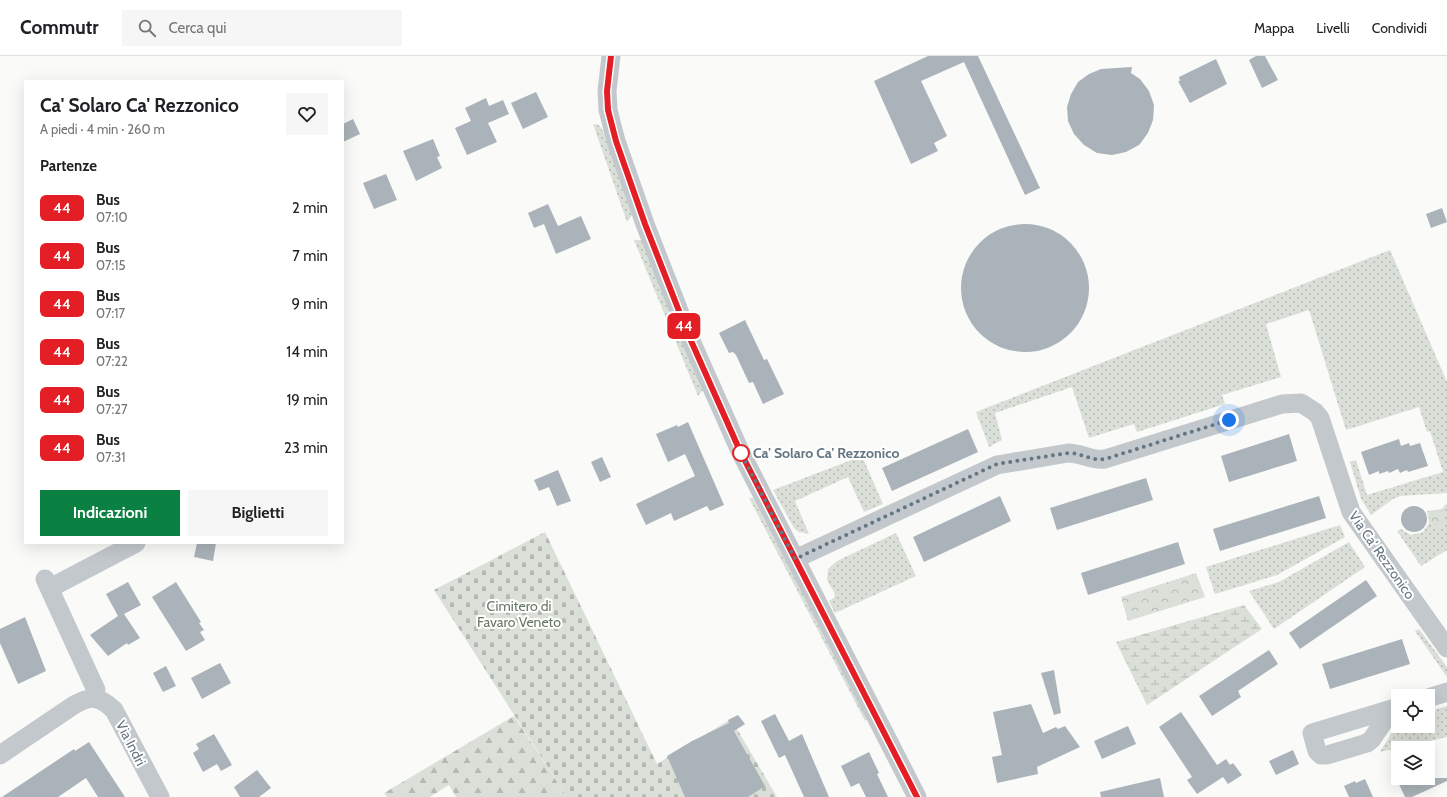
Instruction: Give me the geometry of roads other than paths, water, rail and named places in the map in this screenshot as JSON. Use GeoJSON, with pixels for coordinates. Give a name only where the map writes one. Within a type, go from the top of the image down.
{"type":"FeatureCollection","features":[{"type":"Feature","properties":{"kind":"street"},"geometry":{"type":"LineString","coordinates":[[611,56],[607,91],[608,110],[616,141],[645,224],[713,395],[917,797]]}},
{"type":"Feature","properties":{"kind":"street","name":"Via Ca' Rezzonico"},"geometry":{"type":"LineString","coordinates":[[795,559],[997,464],[1068,453],[1078,453],[1091,459],[1105,459],[1282,404],[1300,404],[1314,412],[1322,422],[1351,512],[1447,648]]}},
{"type":"Feature","properties":{"kind":"street"},"geometry":{"type":"LineString","coordinates":[[0,755],[74,705],[83,700],[94,697],[96,690],[47,584],[134,544]]}},
{"type":"Feature","properties":{"kind":"street"},"geometry":{"type":"LineString","coordinates":[[1435,696],[1447,692]]}},
{"type":"Feature","properties":{"kind":"street","name":"Via Indri"},"geometry":{"type":"LineString","coordinates":[[94,697],[104,701],[114,710],[160,797]]}},
{"type":"Feature","properties":{"kind":"place","name":"Ca' Solaro Ca' Rezzonico"},"geometry":{"type":"Point","coordinates":[741,453]}},
{"type":"Feature","properties":{"kind":"park label","name":"Cimitero di Favaro Veneto"},"geometry":{"type":"Point","coordinates":[519,614]}}]}
